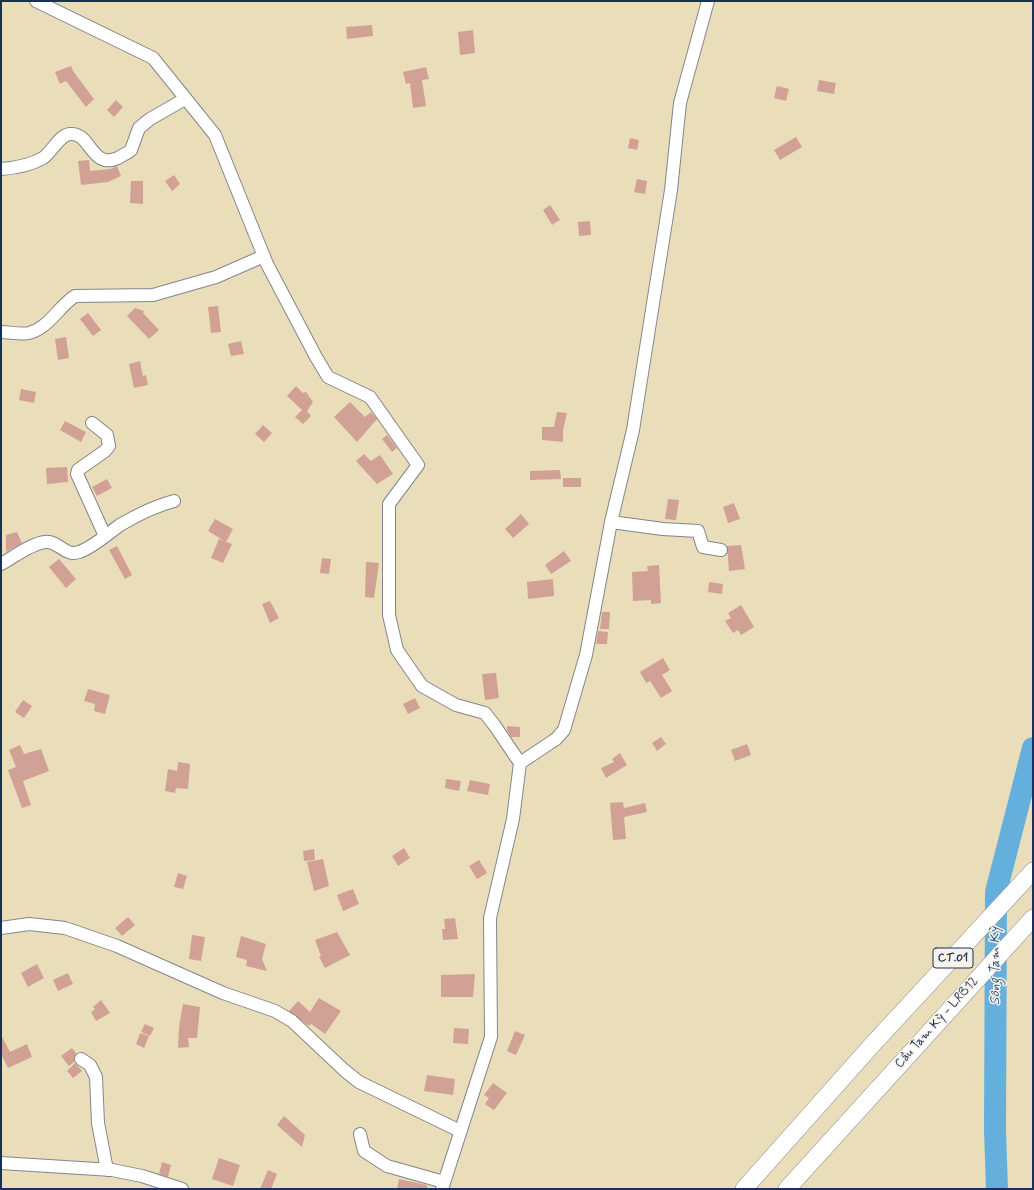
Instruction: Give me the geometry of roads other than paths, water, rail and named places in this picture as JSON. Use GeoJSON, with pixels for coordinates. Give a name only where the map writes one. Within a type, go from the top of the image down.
{"type":"FeatureCollection","features":[{"type":"Feature","properties":{"kind":"highway","name":"CT.01"},"geometry":{"type":"LineString","coordinates":[[744,1189],[872,1045],[1033,870]]}},
{"type":"Feature","properties":{"kind":"highway","name":"Cầu Tam Kỳ - LRB12"},"geometry":{"type":"LineString","coordinates":[[787,1189],[1033,918]]}},
{"type":"Feature","properties":{"kind":"street"},"geometry":{"type":"LineString","coordinates":[[36,1],[153,58],[215,136],[264,256],[316,357],[328,377],[370,397],[418,465],[389,504],[389,615],[397,650],[422,686],[456,705],[485,713],[520,763],[513,819],[490,918],[491,1037],[443,1185],[387,1166],[364,1151],[360,1134]]}},
{"type":"Feature","properties":{"kind":"street"},"geometry":{"type":"LineString","coordinates":[[520,763],[556,739],[564,730],[586,655],[611,522],[633,430],[671,190],[680,103],[708,1]]}},
{"type":"Feature","properties":{"kind":"street"},"geometry":{"type":"LineString","coordinates":[[1,169],[38,160],[65,136],[70,134],[80,137],[99,158],[105,161],[112,160],[131,150],[139,128],[185,99]]}},
{"type":"Feature","properties":{"kind":"street"},"geometry":{"type":"LineString","coordinates":[[1,332],[24,334],[36,330],[43,326],[68,300],[76,296],[153,295],[216,277],[264,256]]}},
{"type":"Feature","properties":{"kind":"street"},"geometry":{"type":"LineString","coordinates":[[92,423],[107,435],[109,446],[105,451],[78,470],[77,474],[105,536]]}},
{"type":"Feature","properties":{"kind":"street"},"geometry":{"type":"LineString","coordinates":[[1,564],[26,550],[45,542],[54,544],[65,551],[75,553],[80,552],[144,512],[174,501]]}},
{"type":"Feature","properties":{"kind":"street"},"geometry":{"type":"LineString","coordinates":[[611,522],[663,529],[698,531],[703,546],[721,550]]}},
{"type":"Feature","properties":{"kind":"street"},"geometry":{"type":"LineString","coordinates":[[1,928],[29,924],[65,928],[117,946],[223,993],[275,1011],[292,1021],[344,1070],[359,1082],[460,1131]]}},
{"type":"Feature","properties":{"kind":"street"},"geometry":{"type":"LineString","coordinates":[[81,1059],[90,1065],[96,1077],[98,1123],[107,1170]]}},
{"type":"Feature","properties":{"kind":"street"},"geometry":{"type":"LineString","coordinates":[[1,1163],[107,1170],[142,1176],[182,1189]]}},
{"type":"Feature","properties":{"kind":"waterway","name":"Sông Tam Kỳ"},"geometry":{"type":"LineString","coordinates":[[997,1189],[995,1130],[996,892],[1033,748]]}}]}
